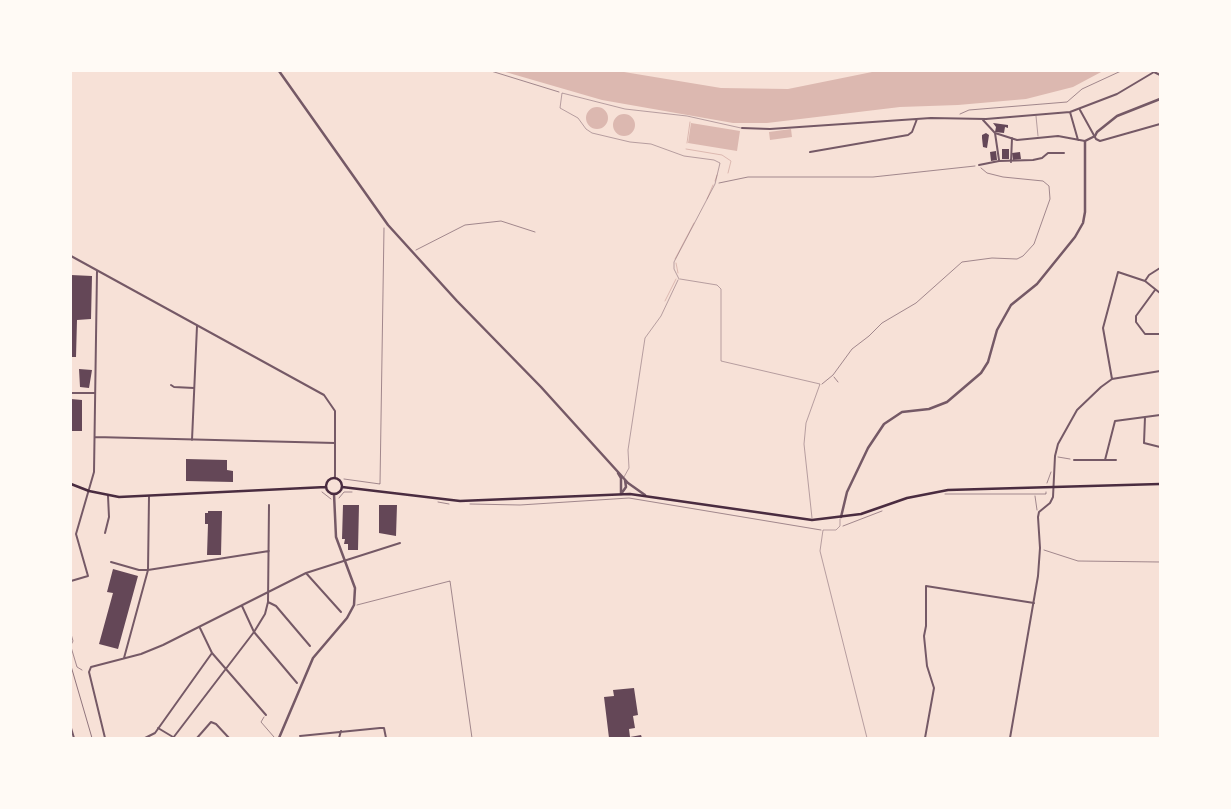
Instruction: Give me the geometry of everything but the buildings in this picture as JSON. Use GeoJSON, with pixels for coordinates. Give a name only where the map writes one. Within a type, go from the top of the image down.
{"type":"FeatureCollection","features":[{"type":"Feature","properties":{"kind":"main road"},"geometry":{"type":"LineString","coordinates":[[335,478],[340,481],[342,487],[339,493],[334,494],[329,492],[326,487],[329,480],[335,478]]}},
{"type":"Feature","properties":{"kind":"main road"},"geometry":{"type":"LineString","coordinates":[[71,484],[108,496],[149,497],[326,487]]}},
{"type":"Feature","properties":{"kind":"main road"},"geometry":{"type":"LineString","coordinates":[[342,487],[449,500],[505,500],[621,494],[645,495],[812,520],[861,514],[929,492],[1160,484]]}},
{"type":"Feature","properties":{"kind":"street"},"geometry":{"type":"LineString","coordinates":[[279,71],[379,214],[412,252],[542,387],[623,478],[633,488],[645,495]]}},
{"type":"Feature","properties":{"kind":"street"},"geometry":{"type":"LineString","coordinates":[[742,128],[770,129],[917,119],[983,120],[1070,112],[1117,94],[1154,72],[1160,75]]}},
{"type":"Feature","properties":{"kind":"street"},"geometry":{"type":"LineString","coordinates":[[983,120],[995,133],[1017,140],[1058,136],[1085,141],[1095,136],[1097,132],[1117,116],[1160,99]]}},
{"type":"Feature","properties":{"kind":"street"},"geometry":{"type":"LineString","coordinates":[[1080,109],[1097,140],[1105,140],[1160,124]]}},
{"type":"Feature","properties":{"kind":"street"},"geometry":{"type":"LineString","coordinates":[[1070,112],[1078,140]]}},
{"type":"Feature","properties":{"kind":"street"},"geometry":{"type":"LineString","coordinates":[[810,152],[908,135],[912,132],[917,119]]}},
{"type":"Feature","properties":{"kind":"street"},"geometry":{"type":"LineString","coordinates":[[995,133],[999,161]]}},
{"type":"Feature","properties":{"kind":"street"},"geometry":{"type":"LineString","coordinates":[[1011,162],[1012,138]]}},
{"type":"Feature","properties":{"kind":"street"},"geometry":{"type":"LineString","coordinates":[[840,518],[847,492],[868,448],[884,424],[902,412],[929,409],[947,402],[981,373],[988,362],[997,330],[1011,305],[1037,284],[1075,237],[1083,223],[1085,212],[1085,141]]}},
{"type":"Feature","properties":{"kind":"street"},"geometry":{"type":"LineString","coordinates":[[979,166],[999,161],[1033,160],[1042,158],[1048,153],[1064,153]]}},
{"type":"Feature","properties":{"kind":"street"},"geometry":{"type":"LineString","coordinates":[[71,256],[196,326],[310,385],[324,395],[335,411],[335,478]]}},
{"type":"Feature","properties":{"kind":"street"},"geometry":{"type":"LineString","coordinates":[[1145,281],[1148,275],[1160,268]]}},
{"type":"Feature","properties":{"kind":"street"},"geometry":{"type":"LineString","coordinates":[[71,581],[88,576],[76,534],[94,472],[97,271]]}},
{"type":"Feature","properties":{"kind":"street"},"geometry":{"type":"LineString","coordinates":[[1112,379],[1103,328],[1118,272],[1145,281],[1160,293]]}},
{"type":"Feature","properties":{"kind":"street"},"geometry":{"type":"LineString","coordinates":[[1155,290],[1136,316],[1136,322],[1145,334],[1160,334]]}},
{"type":"Feature","properties":{"kind":"street"},"geometry":{"type":"LineString","coordinates":[[192,440],[196,326]]}},
{"type":"Feature","properties":{"kind":"street"},"geometry":{"type":"LineString","coordinates":[[1010,738],[1034,603],[1040,548],[1038,517],[1042,508],[1052,500],[1055,456],[1062,435],[1077,410],[1112,379],[1160,371]]}},
{"type":"Feature","properties":{"kind":"street"},"geometry":{"type":"LineString","coordinates":[[171,385],[174,387],[194,388]]}},
{"type":"Feature","properties":{"kind":"street"},"geometry":{"type":"LineString","coordinates":[[71,393],[95,393]]}},
{"type":"Feature","properties":{"kind":"street"},"geometry":{"type":"LineString","coordinates":[[1104,460],[1115,421],[1160,415]]}},
{"type":"Feature","properties":{"kind":"street"},"geometry":{"type":"LineString","coordinates":[[1145,417],[1144,443],[1160,447]]}},
{"type":"Feature","properties":{"kind":"street"},"geometry":{"type":"LineString","coordinates":[[95,437],[336,443]]}},
{"type":"Feature","properties":{"kind":"street"},"geometry":{"type":"LineString","coordinates":[[1074,460],[1116,460]]}},
{"type":"Feature","properties":{"kind":"street"},"geometry":{"type":"LineString","coordinates":[[621,494],[626,487],[623,478]]}},
{"type":"Feature","properties":{"kind":"street"},"geometry":{"type":"LineString","coordinates":[[280,738],[313,658],[347,618],[354,606],[355,588],[336,537],[334,494]]}},
{"type":"Feature","properties":{"kind":"street"},"geometry":{"type":"LineString","coordinates":[[105,533],[109,517],[108,496]]}},
{"type":"Feature","properties":{"kind":"street"},"geometry":{"type":"LineString","coordinates":[[124,658],[148,570],[149,497]]}},
{"type":"Feature","properties":{"kind":"street"},"geometry":{"type":"LineString","coordinates":[[158,728],[173,738],[254,632],[265,614],[268,602],[269,504]]}},
{"type":"Feature","properties":{"kind":"street"},"geometry":{"type":"LineString","coordinates":[[105,738],[89,672],[91,667],[141,654],[200,628],[268,591],[306,573],[400,543]]}},
{"type":"Feature","properties":{"kind":"street"},"geometry":{"type":"LineString","coordinates":[[111,562],[139,570],[148,570],[269,551]]}},
{"type":"Feature","properties":{"kind":"street"},"geometry":{"type":"LineString","coordinates":[[306,573],[341,612]]}},
{"type":"Feature","properties":{"kind":"street"},"geometry":{"type":"LineString","coordinates":[[925,738],[934,688],[927,666],[924,636],[926,626],[926,586],[1034,603]]}},
{"type":"Feature","properties":{"kind":"street"},"geometry":{"type":"LineString","coordinates":[[268,602],[276,606],[310,646]]}},
{"type":"Feature","properties":{"kind":"street"},"geometry":{"type":"LineString","coordinates":[[242,606],[254,632],[297,683]]}},
{"type":"Feature","properties":{"kind":"street"},"geometry":{"type":"LineString","coordinates":[[200,628],[212,653],[266,716]]}},
{"type":"Feature","properties":{"kind":"street"},"geometry":{"type":"LineString","coordinates":[[145,738],[155,733],[212,653]]}},
{"type":"Feature","properties":{"kind":"street"},"geometry":{"type":"LineString","coordinates":[[197,738],[211,722],[216,724],[229,738]]}},
{"type":"Feature","properties":{"kind":"street"},"geometry":{"type":"LineString","coordinates":[[300,736],[384,728],[386,738]]}},
{"type":"Feature","properties":{"kind":"street"},"geometry":{"type":"LineString","coordinates":[[72,731],[74,738]]}},
{"type":"Feature","properties":{"kind":"street"},"geometry":{"type":"LineString","coordinates":[[339,738],[341,731]]}},
{"type":"Feature","properties":{"kind":"lane"},"geometry":{"type":"LineString","coordinates":[[679,279],[674,269],[674,262],[715,184],[720,165],[717,161],[684,156],[651,144],[630,142],[589,132],[578,118],[560,108],[562,93],[625,109],[687,116],[742,128]]}},
{"type":"Feature","properties":{"kind":"lane"},"geometry":{"type":"LineString","coordinates":[[1036,116],[1038,138]]}},
{"type":"Feature","properties":{"kind":"lane"},"geometry":{"type":"LineString","coordinates":[[679,279],[717,285],[721,289],[721,361],[820,384],[806,423],[804,444],[812,520]]}},
{"type":"Feature","properties":{"kind":"lane"},"geometry":{"type":"LineString","coordinates":[[623,478],[629,468],[628,450],[645,338],[661,316],[679,279]]}},
{"type":"Feature","properties":{"kind":"lane"},"geometry":{"type":"LineString","coordinates":[[840,518],[839,528],[822,530],[820,551],[867,738]]}},
{"type":"Feature","properties":{"kind":"path"},"geometry":{"type":"LineString","coordinates":[[491,71],[562,93]]}},
{"type":"Feature","properties":{"kind":"path"},"geometry":{"type":"LineString","coordinates":[[960,114],[969,110],[1066,102],[1082,88],[1121,71]]}},
{"type":"Feature","properties":{"kind":"path"},"geometry":{"type":"LineString","coordinates":[[715,184],[748,177],[873,177],[979,166],[987,172],[1003,177],[1043,181],[1049,186],[1050,199],[1034,244],[1024,256],[1017,259],[992,258],[962,262],[916,303],[882,322],[852,349],[834,375],[820,384]]}},
{"type":"Feature","properties":{"kind":"path"},"geometry":{"type":"LineString","coordinates":[[412,252],[465,225],[500,221],[534,232]]}},
{"type":"Feature","properties":{"kind":"path"},"geometry":{"type":"LineString","coordinates":[[344,479],[380,484],[384,228]]}},
{"type":"Feature","properties":{"kind":"path"},"geometry":{"type":"LineString","coordinates":[[834,375],[838,382]]}},
{"type":"Feature","properties":{"kind":"path"},"geometry":{"type":"LineString","coordinates":[[1055,456],[1074,460]]}},
{"type":"Feature","properties":{"kind":"path"},"geometry":{"type":"LineString","coordinates":[[945,494],[1046,494],[1052,470]]}},
{"type":"Feature","properties":{"kind":"path"},"geometry":{"type":"LineString","coordinates":[[322,492],[330,498]]}},
{"type":"Feature","properties":{"kind":"path"},"geometry":{"type":"LineString","coordinates":[[335,499],[347,492]]}},
{"type":"Feature","properties":{"kind":"path"},"geometry":{"type":"LineString","coordinates":[[1036,494],[1038,517]]}},
{"type":"Feature","properties":{"kind":"path"},"geometry":{"type":"LineString","coordinates":[[520,505],[629,498],[818,529],[812,520]]}},
{"type":"Feature","properties":{"kind":"path"},"geometry":{"type":"LineString","coordinates":[[839,528],[886,509]]}},
{"type":"Feature","properties":{"kind":"path"},"geometry":{"type":"LineString","coordinates":[[1040,548],[1074,561],[1160,562]]}},
{"type":"Feature","properties":{"kind":"path"},"geometry":{"type":"LineString","coordinates":[[358,605],[450,582],[472,738]]}},
{"type":"Feature","properties":{"kind":"path"},"geometry":{"type":"LineString","coordinates":[[71,634],[73,641],[71,646],[77,667],[82,670]]}},
{"type":"Feature","properties":{"kind":"path"},"geometry":{"type":"LineString","coordinates":[[266,716],[261,722],[274,737]]}},
{"type":"Feature","properties":{"kind":"shaded area"},"geometry":{"type":"Polygon","coordinates":[[[502,71],[618,71],[721,88],[788,89],[877,71],[1103,71],[1073,87],[1026,99],[958,105],[900,107],[767,123],[733,123],[602,100],[502,71]]]}},
{"type":"Feature","properties":{"kind":"shaded area"},"geometry":{"type":"Polygon","coordinates":[[[597,107],[605,110],[608,118],[605,126],[597,129],[589,126],[586,118],[589,110],[597,107]]]}},
{"type":"Feature","properties":{"kind":"shaded area"},"geometry":{"type":"Polygon","coordinates":[[[624,114],[632,117],[635,125],[632,133],[624,136],[616,133],[613,125],[616,117],[624,114]]]}},
{"type":"Feature","properties":{"kind":"shaded area"},"geometry":{"type":"Polygon","coordinates":[[[691,123],[740,131],[737,151],[688,143],[691,123]]]}},
{"type":"Feature","properties":{"kind":"shaded area"},"geometry":{"type":"Polygon","coordinates":[[[791,129],[792,137],[770,140],[769,132],[791,129]]]}},
{"type":"Feature","properties":{"kind":"waterway"},"geometry":{"type":"LineString","coordinates":[[687,143],[690,122]]}},
{"type":"Feature","properties":{"kind":"waterway"},"geometry":{"type":"LineString","coordinates":[[686,149],[722,155],[731,161],[728,173]]}},
{"type":"Feature","properties":{"kind":"waterway"},"geometry":{"type":"LineString","coordinates":[[715,181],[717,175]]}},
{"type":"Feature","properties":{"kind":"waterway"},"geometry":{"type":"LineString","coordinates":[[707,199],[713,185]]}},
{"type":"Feature","properties":{"kind":"waterway"},"geometry":{"type":"LineString","coordinates":[[675,259],[694,223]]}},
{"type":"Feature","properties":{"kind":"waterway"},"geometry":{"type":"LineString","coordinates":[[676,263],[678,273]]}},
{"type":"Feature","properties":{"kind":"waterway"},"geometry":{"type":"LineString","coordinates":[[665,301],[676,279]]}},
{"type":"Feature","properties":{"kind":"railway"},"geometry":{"type":"LineString","coordinates":[[71,666],[92,738]]}}]}
